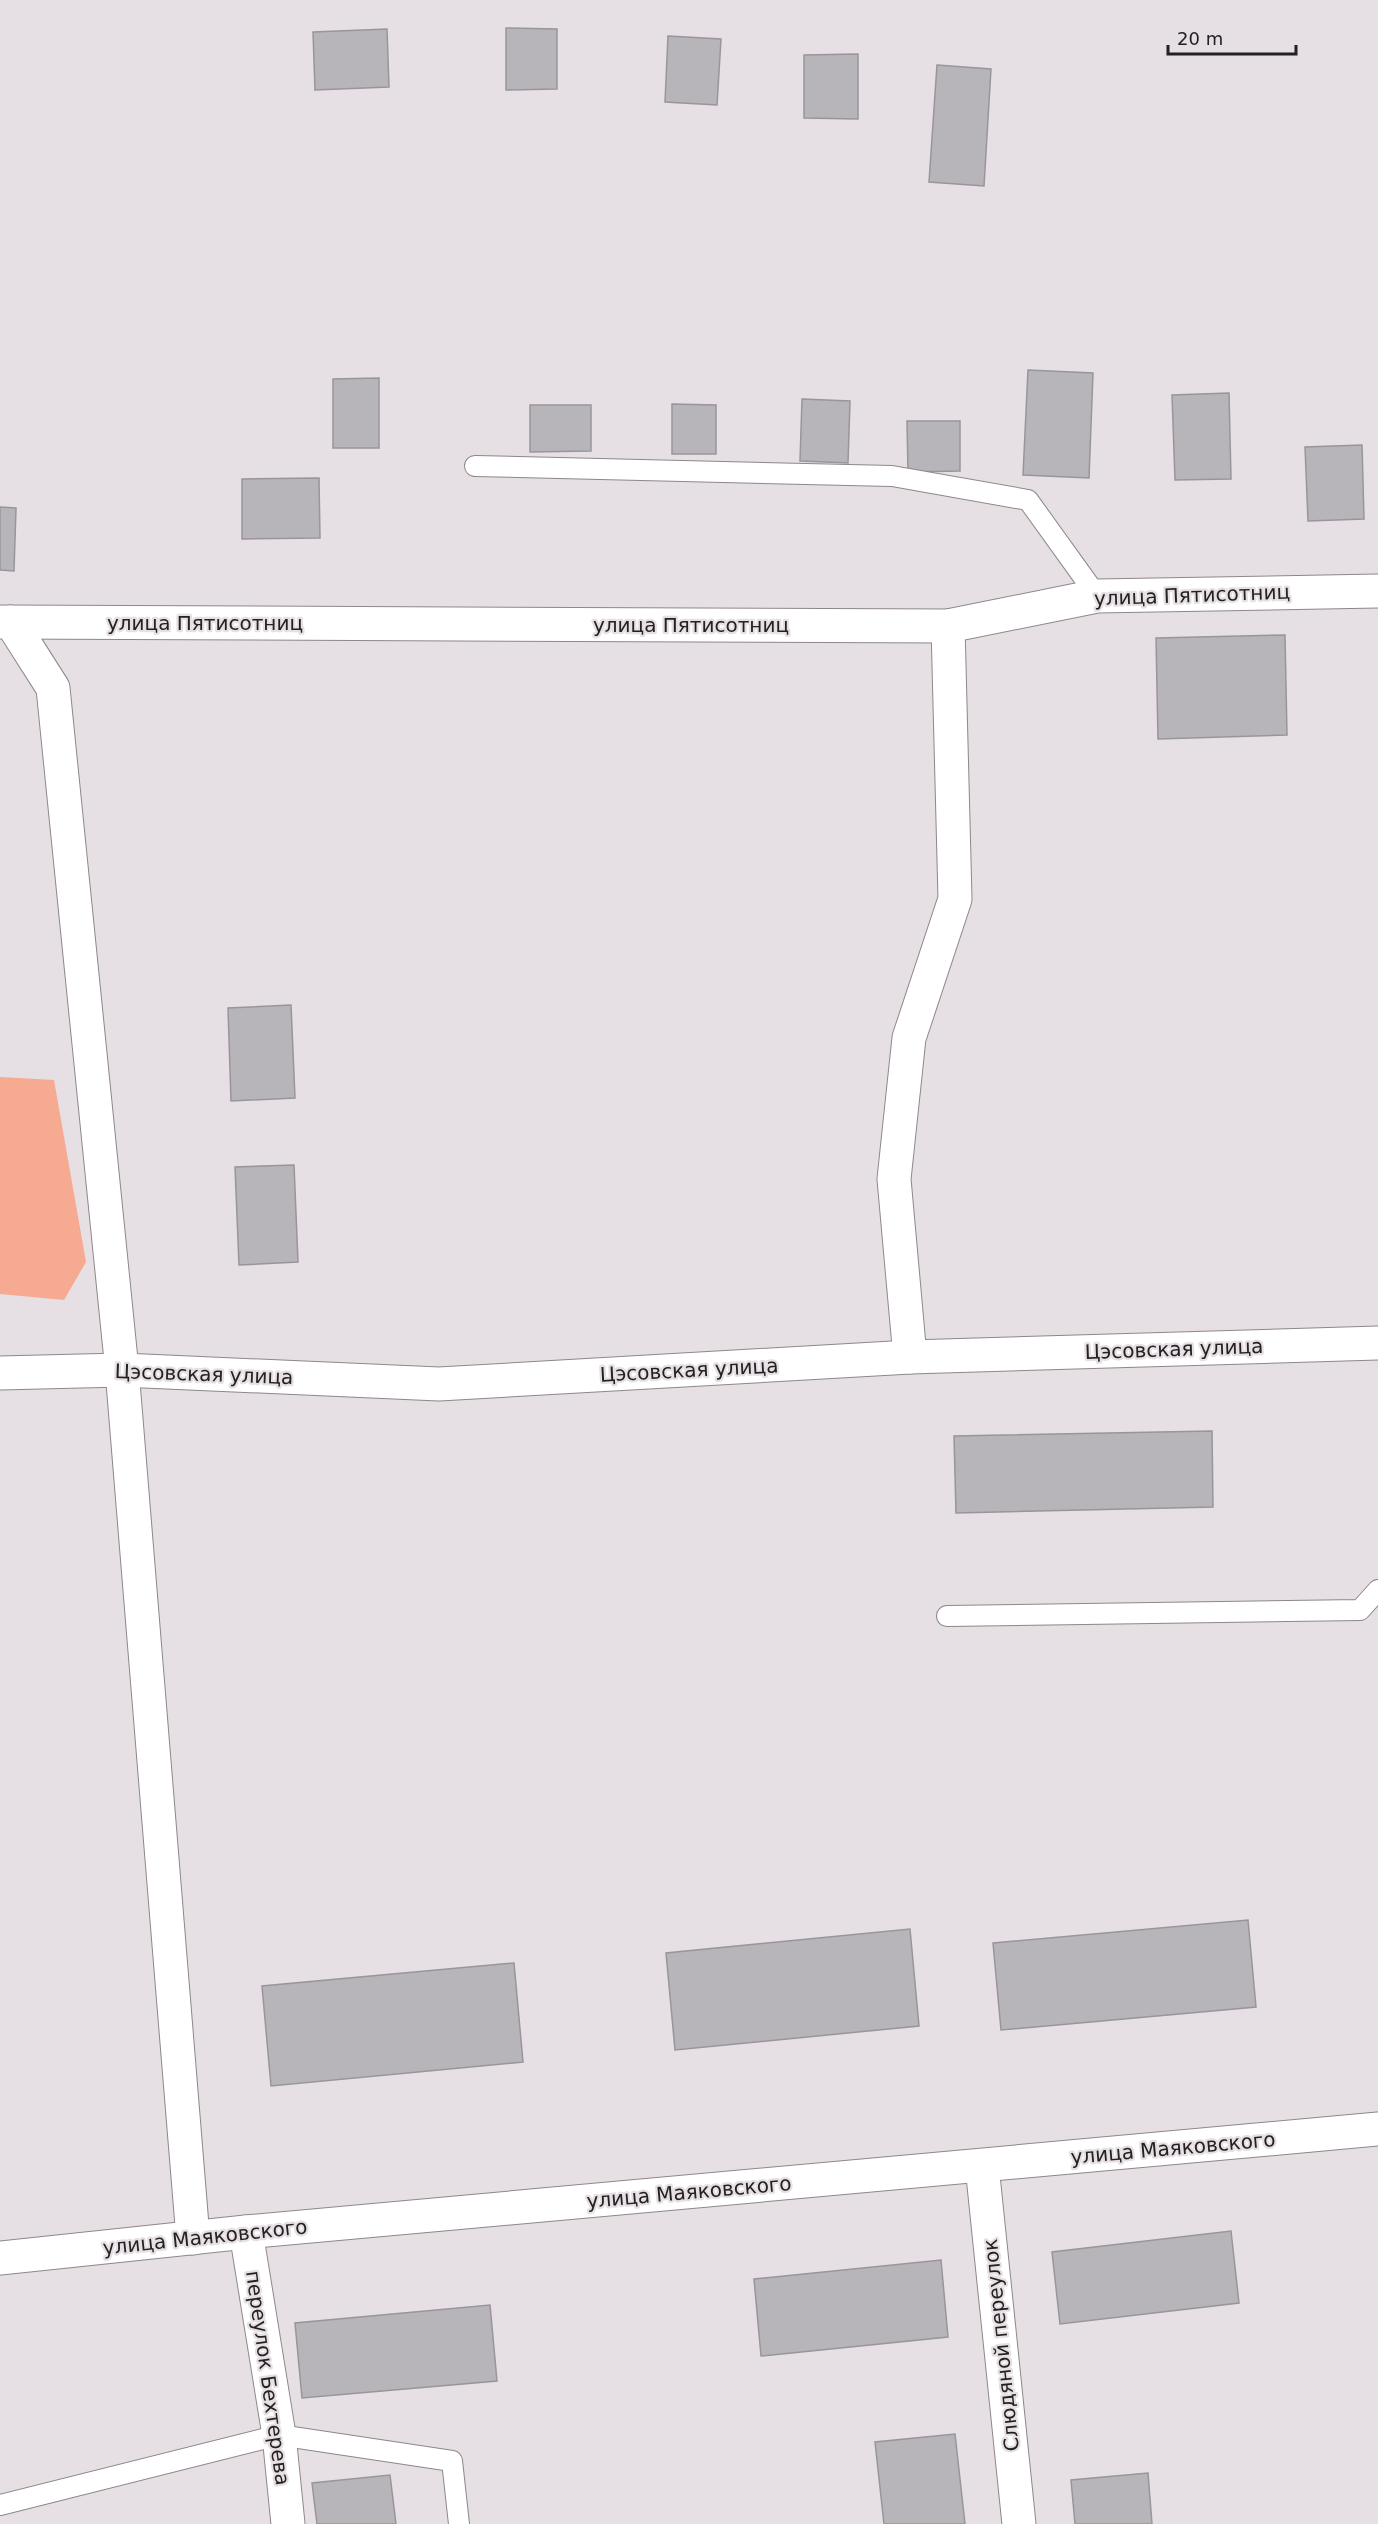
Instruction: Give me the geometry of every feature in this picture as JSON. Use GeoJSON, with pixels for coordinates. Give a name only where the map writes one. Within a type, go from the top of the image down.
{"type":"FeatureCollection","features":[{"type":"Feature","properties":{"kind":"street","name":"улица Пятисотниц"},"geometry":{"type":"LineString","coordinates":[[6,622],[948,626],[1097,596],[1378,591]]}},
{"type":"Feature","properties":{"kind":"street"},"geometry":{"type":"LineString","coordinates":[[6,622],[53,688],[122,1370],[193,2238]]}},
{"type":"Feature","properties":{"kind":"street"},"geometry":{"type":"LineString","coordinates":[[910,1357],[894,1179],[909,1038],[955,899],[948,626]]}},
{"type":"Feature","properties":{"kind":"street","name":"Цэсовская улица"},"geometry":{"type":"LineString","coordinates":[[0,1373],[122,1370],[439,1384],[910,1357],[1378,1343]]}},
{"type":"Feature","properties":{"kind":"street","name":"улица Маяковского"},"geometry":{"type":"LineString","coordinates":[[0,2258],[246,2232],[1378,2129]]}},
{"type":"Feature","properties":{"kind":"street","name":"Слюдяной переулок"},"geometry":{"type":"LineString","coordinates":[[982,2166],[1019,2524]]}},
{"type":"Feature","properties":{"kind":"street","name":"переулок Бехтерева"},"geometry":{"type":"LineString","coordinates":[[246,2232],[279,2435],[288,2524]]}},
{"type":"Feature","properties":{"kind":"lane"},"geometry":{"type":"LineString","coordinates":[[475,466],[892,476],[1029,500],[1097,596]]}},
{"type":"Feature","properties":{"kind":"lane"},"geometry":{"type":"LineString","coordinates":[[947,1616],[1360,1610],[1378,1590]]}},
{"type":"Feature","properties":{"kind":"lane"},"geometry":{"type":"LineString","coordinates":[[0,2505],[279,2435],[452,2461],[459,2524]]}},
{"type":"Feature","properties":{"kind":"shaded area"},"geometry":{"type":"Polygon","coordinates":[[[0,1077],[54,1080],[86,1262],[64,1300],[0,1294],[0,1077]]]}},
{"type":"Feature","properties":{"kind":"building"},"geometry":{"type":"Polygon","coordinates":[[[506,28],[557,29],[557,89],[506,90],[506,28]]]}},
{"type":"Feature","properties":{"kind":"building"},"geometry":{"type":"Polygon","coordinates":[[[387,29],[389,87],[315,90],[313,32],[387,29]]]}},
{"type":"Feature","properties":{"kind":"building"},"geometry":{"type":"Polygon","coordinates":[[[668,36],[721,39],[717,105],[665,102],[668,36]]]}},
{"type":"Feature","properties":{"kind":"building"},"geometry":{"type":"Polygon","coordinates":[[[858,54],[858,119],[804,118],[804,55],[858,54]]]}},
{"type":"Feature","properties":{"kind":"building"},"geometry":{"type":"Polygon","coordinates":[[[937,65],[991,69],[984,186],[929,182],[937,65]]]}},
{"type":"Feature","properties":{"kind":"building"},"geometry":{"type":"Polygon","coordinates":[[[1028,370],[1093,373],[1089,478],[1023,475],[1028,370]]]}},
{"type":"Feature","properties":{"kind":"building"},"geometry":{"type":"Polygon","coordinates":[[[379,378],[379,448],[333,448],[333,379],[379,378]]]}},
{"type":"Feature","properties":{"kind":"building"},"geometry":{"type":"Polygon","coordinates":[[[1229,393],[1231,479],[1175,480],[1172,395],[1229,393]]]}},
{"type":"Feature","properties":{"kind":"building"},"geometry":{"type":"Polygon","coordinates":[[[802,399],[850,401],[848,463],[800,461],[802,399]]]}},
{"type":"Feature","properties":{"kind":"building"},"geometry":{"type":"Polygon","coordinates":[[[672,404],[716,405],[716,454],[672,454],[672,404]]]}},
{"type":"Feature","properties":{"kind":"building"},"geometry":{"type":"Polygon","coordinates":[[[530,405],[591,405],[591,451],[530,452],[530,405]]]}},
{"type":"Feature","properties":{"kind":"building"},"geometry":{"type":"Polygon","coordinates":[[[907,421],[960,421],[960,471],[908,472],[907,421]]]}},
{"type":"Feature","properties":{"kind":"building"},"geometry":{"type":"Polygon","coordinates":[[[1362,445],[1364,519],[1308,521],[1305,447],[1362,445]]]}},
{"type":"Feature","properties":{"kind":"building"},"geometry":{"type":"Polygon","coordinates":[[[319,478],[320,538],[242,539],[242,479],[319,478]]]}},
{"type":"Feature","properties":{"kind":"building"},"geometry":{"type":"Polygon","coordinates":[[[0,507],[16,508],[14,571],[0,570],[0,507]]]}},
{"type":"Feature","properties":{"kind":"building"},"geometry":{"type":"Polygon","coordinates":[[[1285,635],[1287,735],[1158,739],[1156,638],[1285,635]]]}},
{"type":"Feature","properties":{"kind":"building"},"geometry":{"type":"Polygon","coordinates":[[[291,1005],[295,1098],[231,1101],[228,1008],[291,1005]]]}},
{"type":"Feature","properties":{"kind":"building"},"geometry":{"type":"Polygon","coordinates":[[[294,1165],[298,1262],[239,1265],[235,1167],[294,1165]]]}},
{"type":"Feature","properties":{"kind":"building"},"geometry":{"type":"Polygon","coordinates":[[[1212,1431],[1213,1507],[956,1513],[954,1436],[1212,1431]]]}},
{"type":"Feature","properties":{"kind":"building"},"geometry":{"type":"Polygon","coordinates":[[[1248,1920],[1256,2007],[1001,2030],[993,1943],[1248,1920]]]}},
{"type":"Feature","properties":{"kind":"building"},"geometry":{"type":"Polygon","coordinates":[[[910,1929],[919,2026],[675,2050],[666,1953],[910,1929]]]}},
{"type":"Feature","properties":{"kind":"building"},"geometry":{"type":"Polygon","coordinates":[[[514,1963],[523,2062],[271,2086],[262,1986],[514,1963]]]}},
{"type":"Feature","properties":{"kind":"building"},"geometry":{"type":"Polygon","coordinates":[[[1231,2231],[1239,2303],[1060,2324],[1052,2252],[1231,2231]]]}},
{"type":"Feature","properties":{"kind":"building"},"geometry":{"type":"Polygon","coordinates":[[[941,2260],[948,2337],[761,2356],[754,2279],[941,2260]]]}},
{"type":"Feature","properties":{"kind":"building"},"geometry":{"type":"Polygon","coordinates":[[[490,2305],[497,2381],[302,2398],[295,2323],[490,2305]]]}},
{"type":"Feature","properties":{"kind":"building"},"geometry":{"type":"Polygon","coordinates":[[[955,2434],[965,2524],[884,2524],[875,2442],[955,2434]]]}},
{"type":"Feature","properties":{"kind":"building"},"geometry":{"type":"Polygon","coordinates":[[[1148,2473],[1152,2524],[1075,2524],[1071,2480],[1148,2473]]]}},
{"type":"Feature","properties":{"kind":"building"},"geometry":{"type":"Polygon","coordinates":[[[390,2475],[396,2524],[317,2524],[312,2483],[390,2475]]]}}]}
